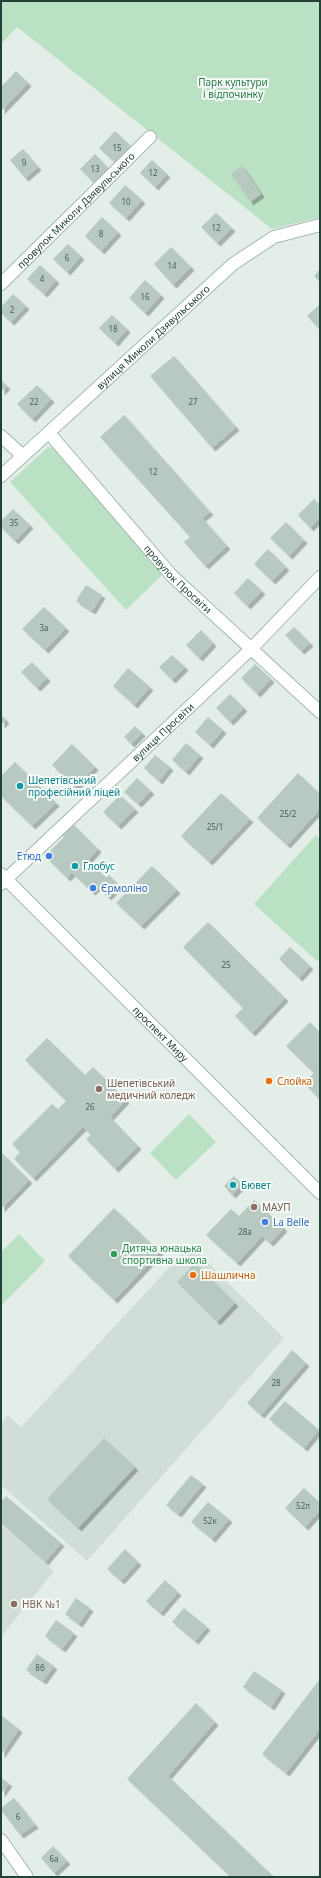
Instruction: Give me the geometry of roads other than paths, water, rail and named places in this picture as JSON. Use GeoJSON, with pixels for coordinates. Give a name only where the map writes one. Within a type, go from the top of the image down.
{"type":"FeatureCollection","features":[{"type":"Feature","properties":{"kind":"street","name":"провулок Миколи Дзявульського"},"geometry":{"type":"LineString","coordinates":[[1,284],[150,137]]}},
{"type":"Feature","properties":{"kind":"street","name":"вулиця Миколи Дзявульського"},"geometry":{"type":"LineString","coordinates":[[1,476],[233,264],[274,236],[320,225]]}},
{"type":"Feature","properties":{"kind":"street","name":"провулок Просвіти"},"geometry":{"type":"LineString","coordinates":[[49,433],[172,576],[320,712]]}},
{"type":"Feature","properties":{"kind":"street"},"geometry":{"type":"LineString","coordinates":[[1,436],[23,456]]}},
{"type":"Feature","properties":{"kind":"street","name":"вулиця Просвіти"},"geometry":{"type":"LineString","coordinates":[[3,879],[251,649],[320,577]]}},
{"type":"Feature","properties":{"kind":"street","name":"проспект Миру"},"geometry":{"type":"LineString","coordinates":[[3,879],[320,1192]]}},
{"type":"Feature","properties":{"kind":"street"},"geometry":{"type":"LineString","coordinates":[[1,1840],[27,1877]]}},
{"type":"Feature","properties":{"kind":"place","name":"Шепетівський професійний ліцей"},"geometry":{"type":"Point","coordinates":[20,786]}},
{"type":"Feature","properties":{"kind":"place","name":"Етюд"},"geometry":{"type":"Point","coordinates":[49,856]}},
{"type":"Feature","properties":{"kind":"place","name":"Глобус"},"geometry":{"type":"Point","coordinates":[75,866]}},
{"type":"Feature","properties":{"kind":"place","name":"Єрмоліно"},"geometry":{"type":"Point","coordinates":[93,888]}},
{"type":"Feature","properties":{"kind":"place","name":"Слойка"},"geometry":{"type":"Point","coordinates":[269,1081]}},
{"type":"Feature","properties":{"kind":"place","name":"Шепетівський медичний коледж"},"geometry":{"type":"Point","coordinates":[99,1089]}},
{"type":"Feature","properties":{"kind":"place","name":"Бювет"},"geometry":{"type":"Point","coordinates":[233,1185]}},
{"type":"Feature","properties":{"kind":"place","name":"МАУП"},"geometry":{"type":"Point","coordinates":[254,1207]}},
{"type":"Feature","properties":{"kind":"place","name":"La Belle"},"geometry":{"type":"Point","coordinates":[265,1222]}},
{"type":"Feature","properties":{"kind":"place","name":"Дитяча юнацька спортивна школа"},"geometry":{"type":"Point","coordinates":[114,1254]}},
{"type":"Feature","properties":{"kind":"place","name":"Шашлична"},"geometry":{"type":"Point","coordinates":[193,1275]}},
{"type":"Feature","properties":{"kind":"place","name":"НВК №1"},"geometry":{"type":"Point","coordinates":[14,1604]}},
{"type":"Feature","properties":{"kind":"park label","name":"Парк культури і відпочинку"},"geometry":{"type":"Point","coordinates":[233,88]}}]}
